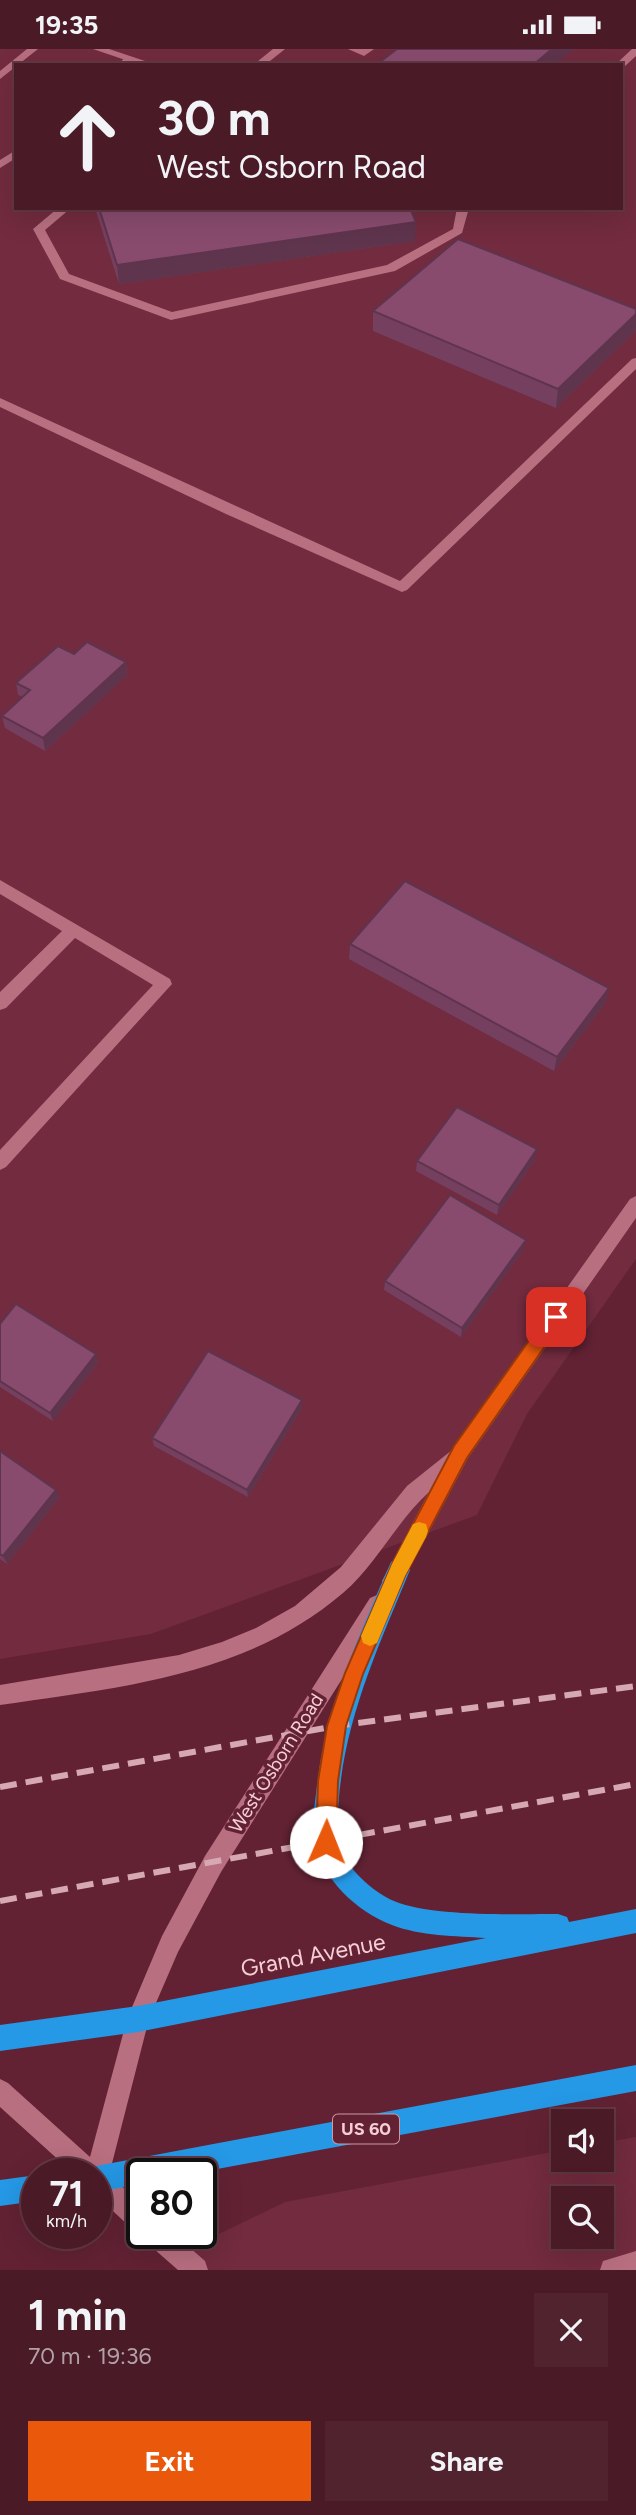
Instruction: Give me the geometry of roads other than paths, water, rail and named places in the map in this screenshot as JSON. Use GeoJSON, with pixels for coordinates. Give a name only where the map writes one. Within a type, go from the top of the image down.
{"type":"FeatureCollection","features":[{"type":"Feature","properties":{"kind":"highway"},"geometry":{"type":"LineString","coordinates":[[399,1570],[354,1673],[336,1726],[326,1817],[326,1842],[332,1856],[366,1898],[392,1913],[440,1923],[497,1927],[608,1926]]}},
{"type":"Feature","properties":{"kind":"highway","name":"Grand Avenue"},"geometry":{"type":"LineString","coordinates":[[0,2038],[138,2019],[636,1921]]}},
{"type":"Feature","properties":{"kind":"highway","name":"US 60"},"geometry":{"type":"LineString","coordinates":[[112,2176],[636,2078]]}},
{"type":"Feature","properties":{"kind":"highway"},"geometry":{"type":"LineString","coordinates":[[0,2193],[21,2190]]}},
{"type":"Feature","properties":{"kind":"street"},"geometry":{"type":"LineString","coordinates":[[16,63],[33,49]]}},
{"type":"Feature","properties":{"kind":"street"},"geometry":{"type":"LineString","coordinates":[[98,49],[126,62]]}},
{"type":"Feature","properties":{"kind":"street"},"geometry":{"type":"LineString","coordinates":[[261,63],[280,49]]}},
{"type":"Feature","properties":{"kind":"street"},"geometry":{"type":"LineString","coordinates":[[353,49],[364,53],[369,49]]}},
{"type":"Feature","properties":{"kind":"street"},"geometry":{"type":"LineString","coordinates":[[622,63],[636,51]]}},
{"type":"Feature","properties":{"kind":"street"},"geometry":{"type":"LineString","coordinates":[[0,76],[14,65]]}},
{"type":"Feature","properties":{"kind":"street"},"geometry":{"type":"LineString","coordinates":[[63,210],[39,229],[64,276],[171,316],[391,268],[458,231],[463,210]]}},
{"type":"Feature","properties":{"kind":"street"},"geometry":{"type":"LineString","coordinates":[[0,402],[402,587],[636,362]]}},
{"type":"Feature","properties":{"kind":"street"},"geometry":{"type":"LineString","coordinates":[[0,886],[164,985],[0,1162]]}},
{"type":"Feature","properties":{"kind":"street"},"geometry":{"type":"LineString","coordinates":[[0,1003],[74,930]]}},
{"type":"Feature","properties":{"kind":"street","name":"West Osborn Road"},"geometry":{"type":"LineString","coordinates":[[102,2158],[138,2019],[170,1944],[213,1864],[399,1570],[461,1452],[636,1204]]}},
{"type":"Feature","properties":{"kind":"street"},"geometry":{"type":"LineString","coordinates":[[0,1695],[193,1663],[259,1639],[289,1622],[337,1585],[410,1497],[461,1452]]}},
{"type":"Feature","properties":{"kind":"street"},"geometry":{"type":"LineString","coordinates":[[0,2091],[74,2158]]}},
{"type":"Feature","properties":{"kind":"street"},"geometry":{"type":"LineString","coordinates":[[112,2194],[126,2206]]}},
{"type":"Feature","properties":{"kind":"street"},"geometry":{"type":"LineString","coordinates":[[173,2249],[196,2270]]}},
{"type":"Feature","properties":{"kind":"street"},"geometry":{"type":"LineString","coordinates":[[612,2270],[636,2263]]}},
{"type":"Feature","properties":{"kind":"railway"},"geometry":{"type":"LineString","coordinates":[[0,1787],[336,1726],[636,1686]]}},
{"type":"Feature","properties":{"kind":"railway"},"geometry":{"type":"LineString","coordinates":[[0,1901],[636,1784]]}}]}
